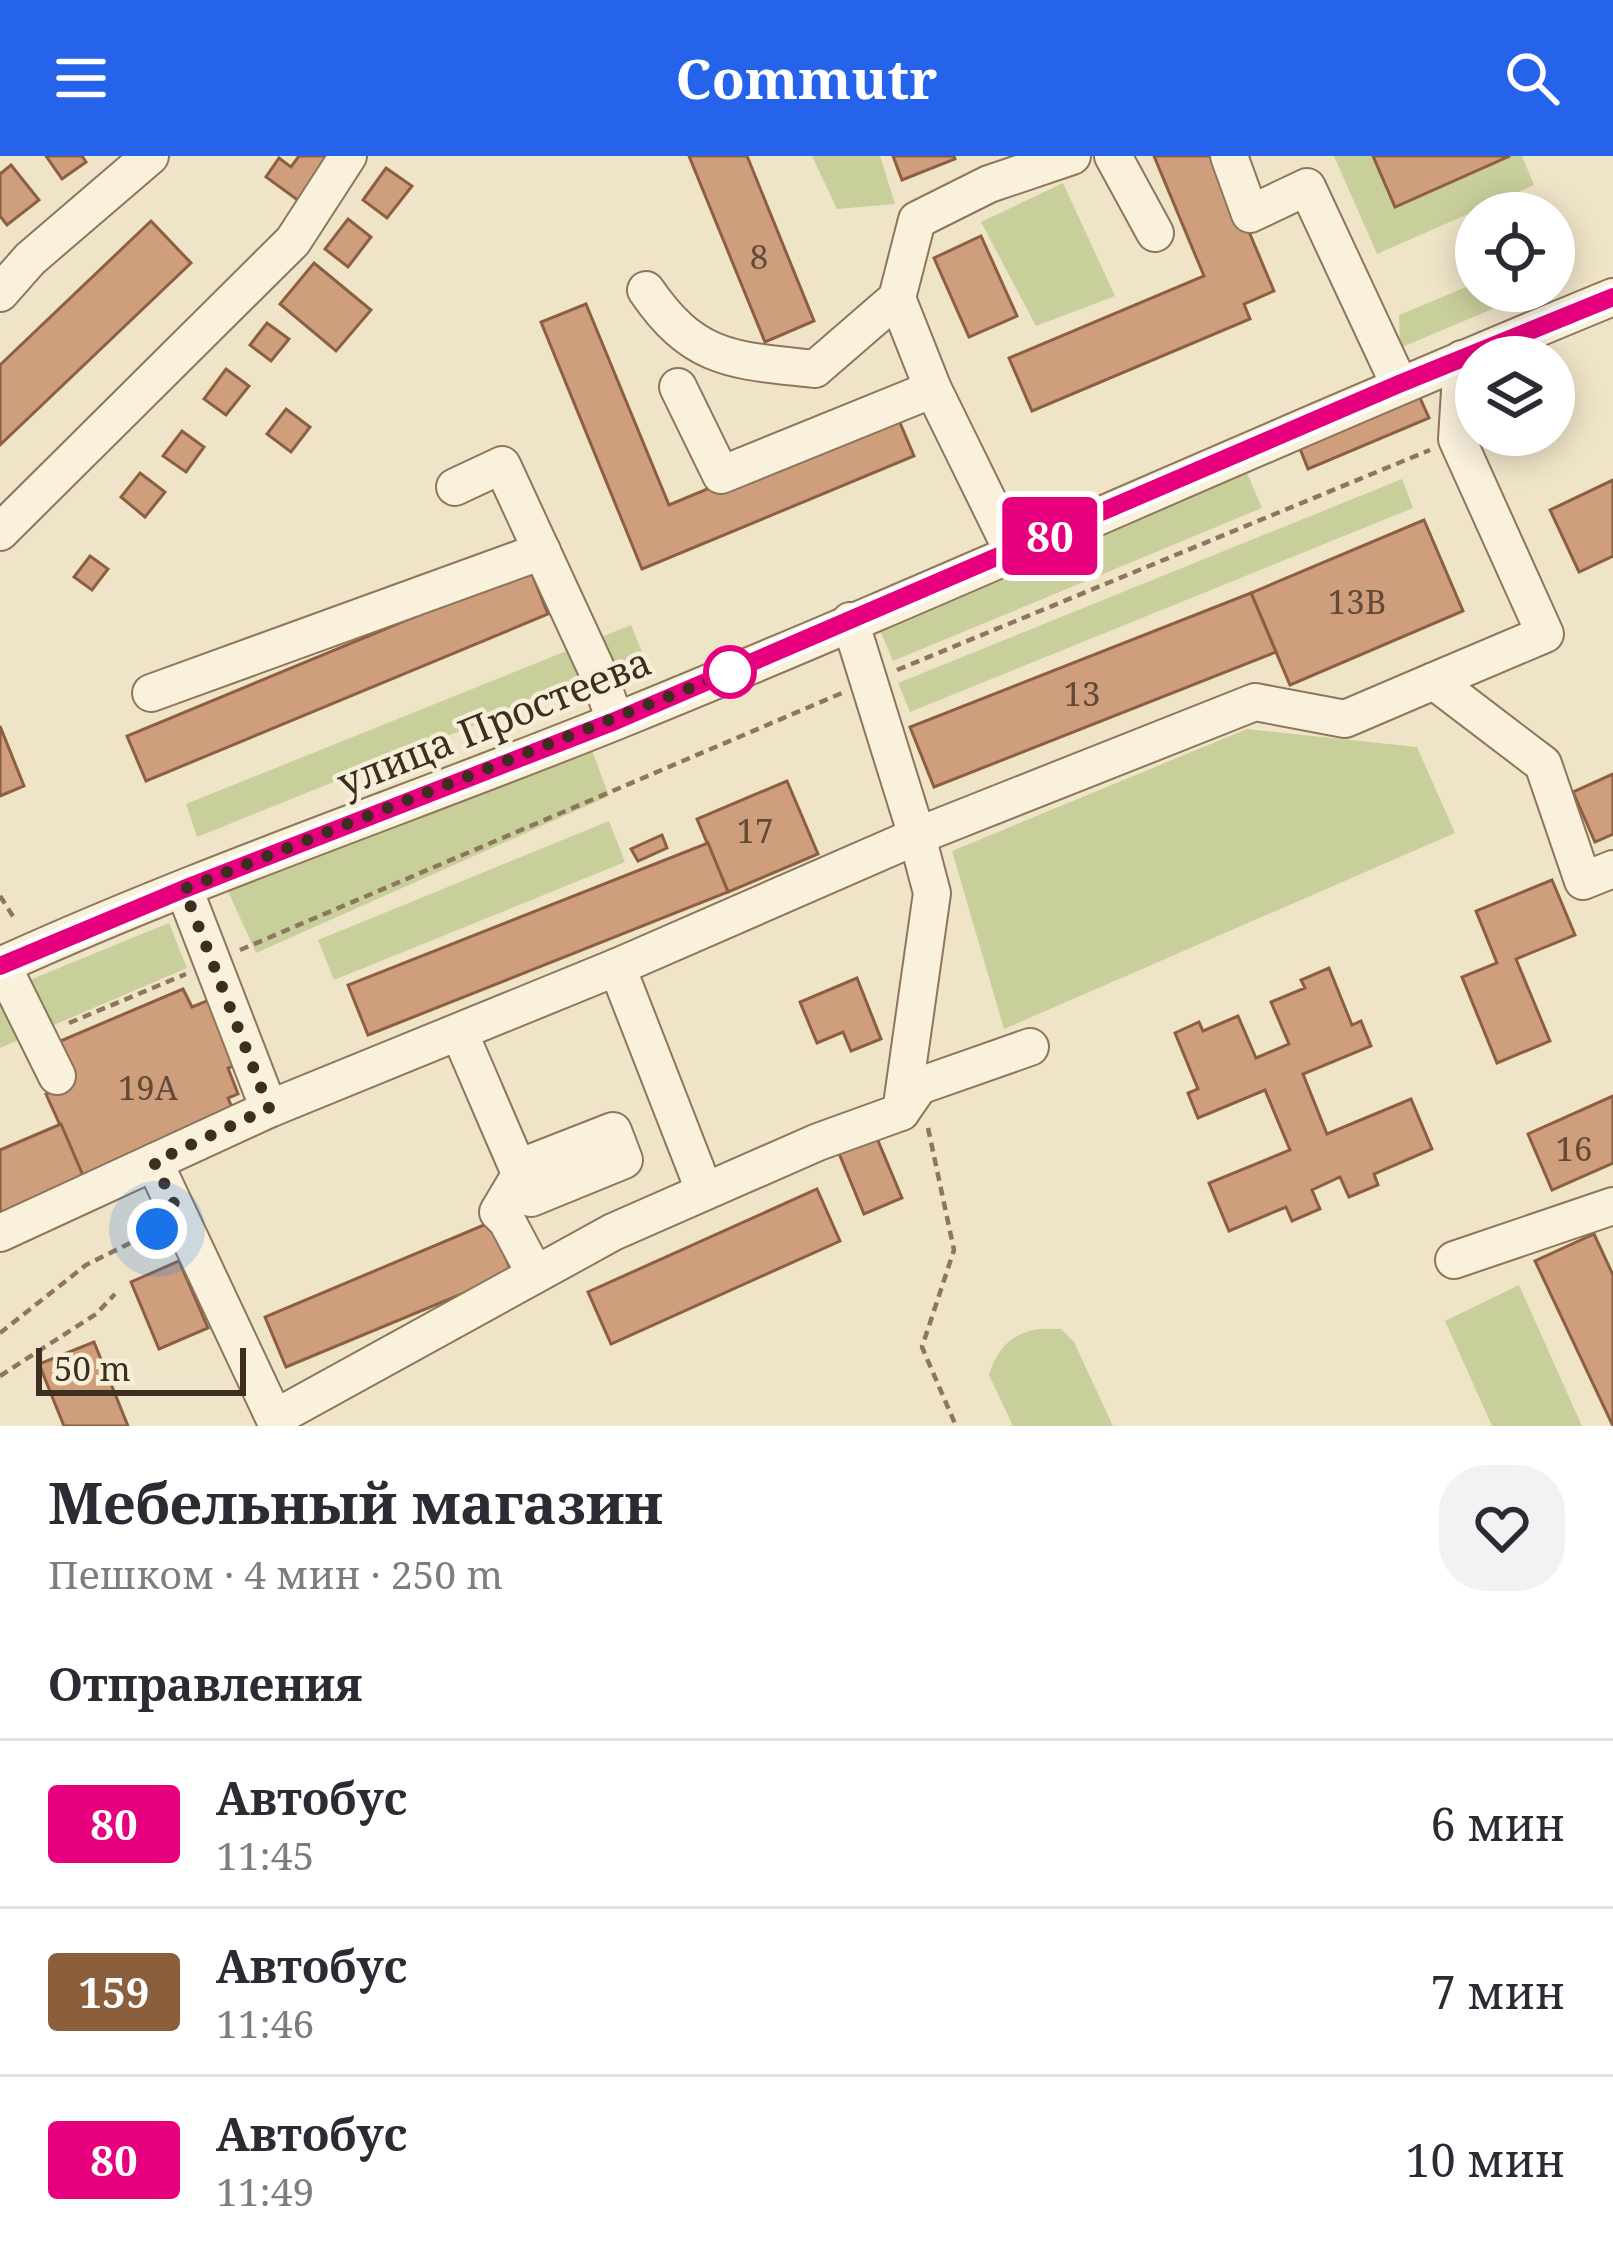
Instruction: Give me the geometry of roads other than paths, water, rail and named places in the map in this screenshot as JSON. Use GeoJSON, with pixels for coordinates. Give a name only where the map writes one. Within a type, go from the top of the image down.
{"type":"FeatureCollection","features":[{"type":"Feature","properties":{"kind":"street"},"geometry":{"type":"LineString","coordinates":[[0,293],[30,259],[150,156]]}},
{"type":"Feature","properties":{"kind":"street"},"geometry":{"type":"LineString","coordinates":[[5,529],[293,241],[348,156]]}},
{"type":"Feature","properties":{"kind":"street"},"geometry":{"type":"LineString","coordinates":[[646,290],[663,315],[693,343],[734,360],[815,368],[897,298],[917,220],[984,170],[1072,156]]}},
{"type":"Feature","properties":{"kind":"street"},"geometry":{"type":"LineString","coordinates":[[1113,156],[1155,233]]}},
{"type":"Feature","properties":{"kind":"street"},"geometry":{"type":"LineString","coordinates":[[1229,156],[1250,214],[1307,187],[1399,384]]}},
{"type":"Feature","properties":{"kind":"street","name":"улица Простеева"},"geometry":{"type":"LineString","coordinates":[[1518,336],[1613,297]]}},
{"type":"Feature","properties":{"kind":"street"},"geometry":{"type":"LineString","coordinates":[[897,298],[933,389],[1013,552]]}},
{"type":"Feature","properties":{"kind":"street","name":"улица Простеева"},"geometry":{"type":"LineString","coordinates":[[6,957],[615,721],[1455,362]]}},
{"type":"Feature","properties":{"kind":"street"},"geometry":{"type":"LineString","coordinates":[[679,387],[721,476],[933,389]]}},
{"type":"Feature","properties":{"kind":"street"},"geometry":{"type":"LineString","coordinates":[[0,1233],[269,1108],[617,967],[917,836],[1255,702],[1345,719],[1545,634],[1465,456]]}},
{"type":"Feature","properties":{"kind":"street"},"geometry":{"type":"LineString","coordinates":[[454,487],[502,465],[599,675],[615,721]]}},
{"type":"Feature","properties":{"kind":"street"},"geometry":{"type":"LineString","coordinates":[[151,693],[542,551]]}},
{"type":"Feature","properties":{"kind":"street"},"geometry":{"type":"LineString","coordinates":[[850,621],[932,893],[910,1099]]}},
{"type":"Feature","properties":{"kind":"street"},"geometry":{"type":"LineString","coordinates":[[1435,681],[1544,764],[1582,881],[1613,869]]}},
{"type":"Feature","properties":{"kind":"street"},"geometry":{"type":"LineString","coordinates":[[184,889],[269,1108]]}},
{"type":"Feature","properties":{"kind":"street"},"geometry":{"type":"LineString","coordinates":[[6,957],[57,1076]]}},
{"type":"Feature","properties":{"kind":"street"},"geometry":{"type":"LineString","coordinates":[[617,967],[704,1190]]}},
{"type":"Feature","properties":{"kind":"street"},"geometry":{"type":"LineString","coordinates":[[459,1032],[520,1174],[498,1212],[535,1274]]}},
{"type":"Feature","properties":{"kind":"street"},"geometry":{"type":"LineString","coordinates":[[154,1162],[277,1422],[613,1232],[1030,1047]]}},
{"type":"Feature","properties":{"kind":"street"},"geometry":{"type":"LineString","coordinates":[[1454,1260],[1613,1206]]}}]}
